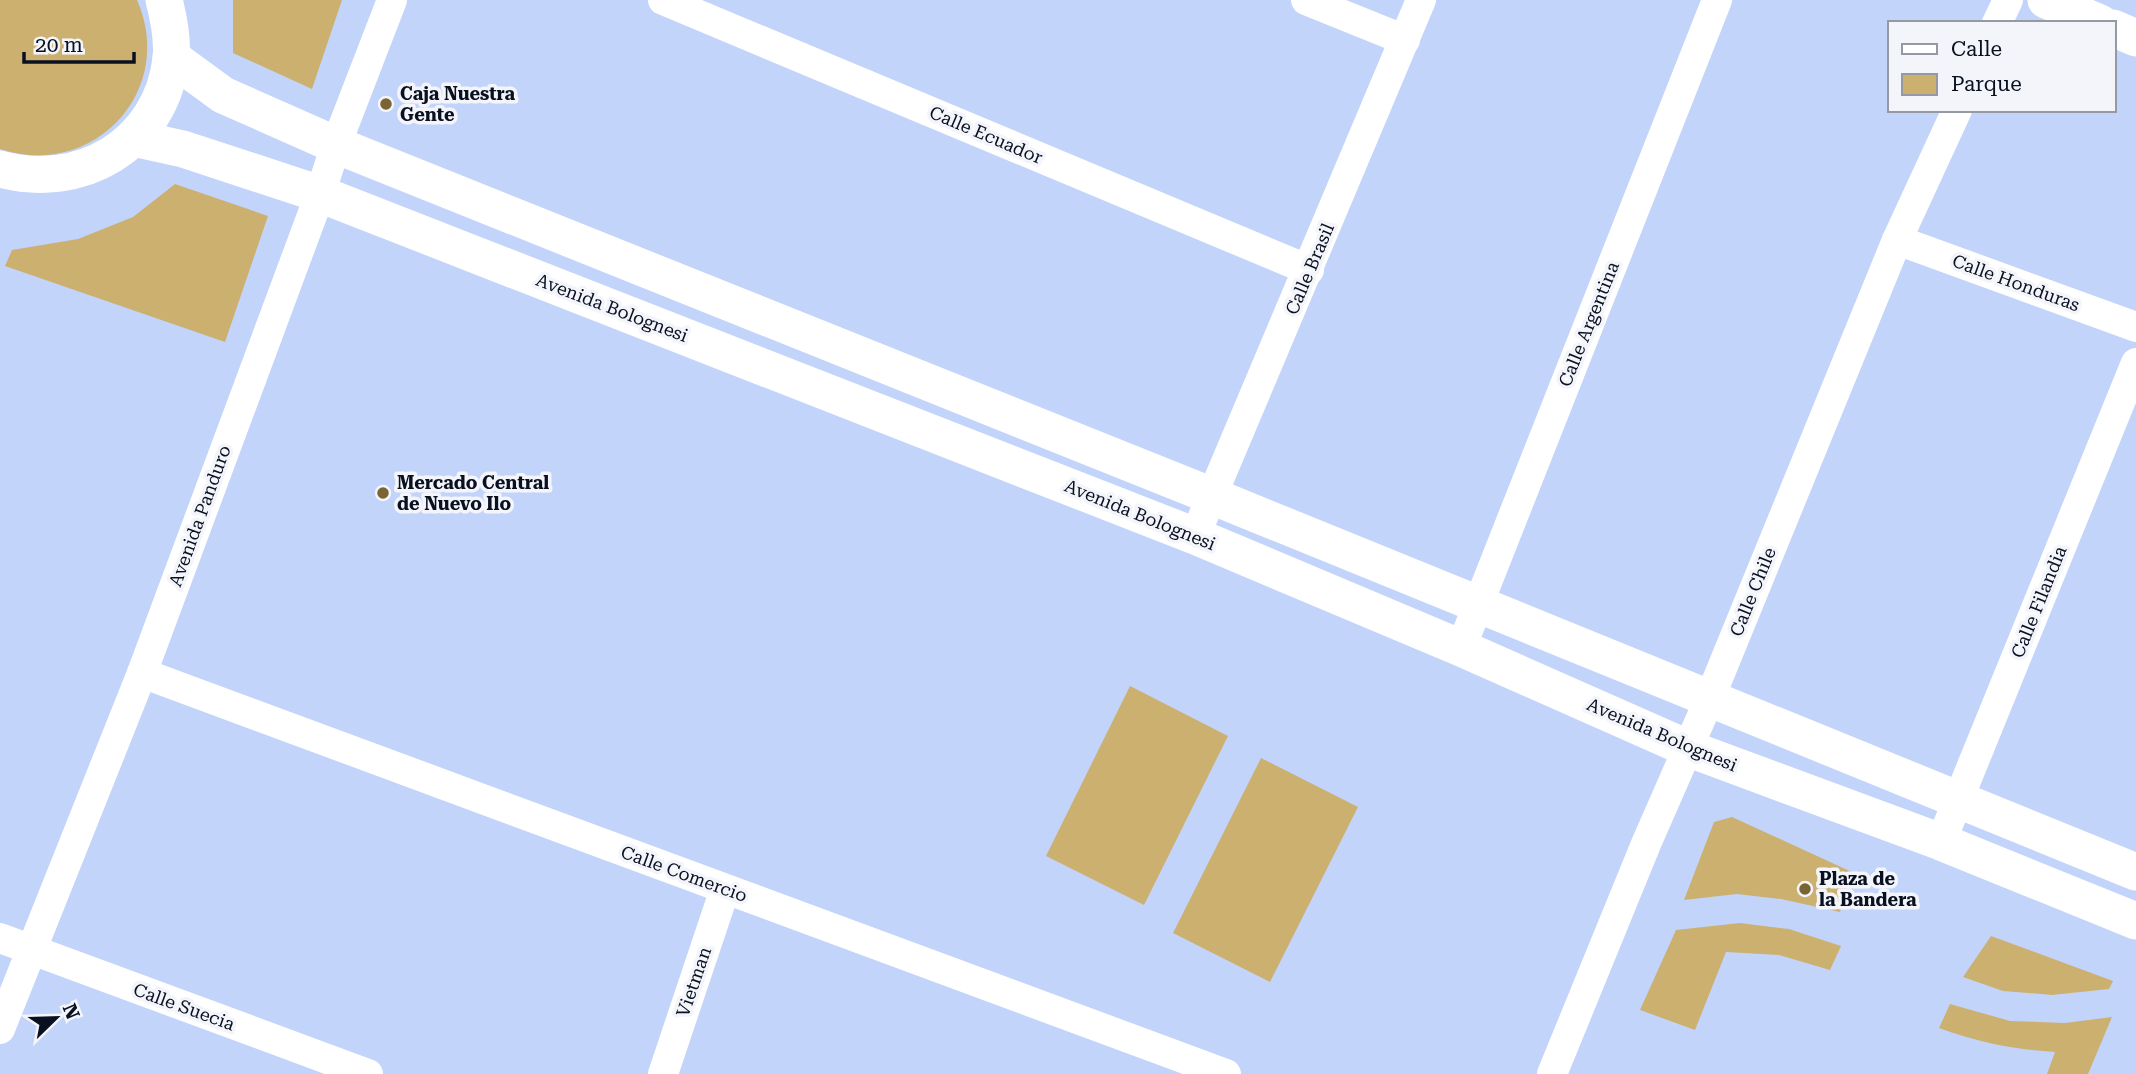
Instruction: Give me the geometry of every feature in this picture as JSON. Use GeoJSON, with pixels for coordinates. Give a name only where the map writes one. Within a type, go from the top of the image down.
{"type":"FeatureCollection","features":[{"type":"Feature","properties":{"kind":"street"},"geometry":{"type":"LineString","coordinates":[[0,169],[19,174],[50,176],[80,170],[108,157],[133,138],[159,101],[167,80],[171,57],[171,27],[164,0]]}},
{"type":"Feature","properties":{"kind":"street","name":"Avenida Panduro"},"geometry":{"type":"LineString","coordinates":[[0,1029],[142,673],[392,0]]}},
{"type":"Feature","properties":{"kind":"street","name":"Calle Ecuador"},"geometry":{"type":"LineString","coordinates":[[663,0],[1309,270]]}},
{"type":"Feature","properties":{"kind":"street"},"geometry":{"type":"LineString","coordinates":[[1306,0],[1405,40]]}},
{"type":"Feature","properties":{"kind":"street","name":"Calle Brasil"},"geometry":{"type":"LineString","coordinates":[[1195,536],[1422,0]]}},
{"type":"Feature","properties":{"kind":"street","name":"Calle Argentina"},"geometry":{"type":"LineString","coordinates":[[1461,648],[1717,0]]}},
{"type":"Feature","properties":{"kind":"street"},"geometry":{"type":"LineString","coordinates":[[1998,21],[2008,0]]}},
{"type":"Feature","properties":{"kind":"street"},"geometry":{"type":"LineString","coordinates":[[2046,0],[2095,21]]}},
{"type":"Feature","properties":{"kind":"street"},"geometry":{"type":"LineString","coordinates":[[2115,29],[2136,38]]}},
{"type":"Feature","properties":{"kind":"street"},"geometry":{"type":"LineString","coordinates":[[171,57],[223,95],[336,145],[1212,496],[2136,872]]}},
{"type":"Feature","properties":{"kind":"street","name":"Calle Chile"},"geometry":{"type":"LineString","coordinates":[[1552,1074],[1709,700],[1897,240],[1956,112]]}},
{"type":"Feature","properties":{"kind":"street","name":"Avenida Bolognesi"},"geometry":{"type":"LineString","coordinates":[[133,138],[184,149],[320,194],[1195,536],[1461,648],[1687,748],[1941,842],[2136,921]]}},
{"type":"Feature","properties":{"kind":"street","name":"Calle Honduras"},"geometry":{"type":"LineString","coordinates":[[1897,240],[2136,327]]}},
{"type":"Feature","properties":{"kind":"street","name":"Calle Filandia"},"geometry":{"type":"LineString","coordinates":[[1941,842],[2136,363]]}},
{"type":"Feature","properties":{"kind":"street","name":"Calle Comercio"},"geometry":{"type":"LineString","coordinates":[[142,673],[1226,1074]]}},
{"type":"Feature","properties":{"kind":"street","name":"Vietman"},"geometry":{"type":"LineString","coordinates":[[663,1074],[725,889]]}},
{"type":"Feature","properties":{"kind":"street","name":"Calle Suecia"},"geometry":{"type":"LineString","coordinates":[[0,939],[368,1074]]}},
{"type":"Feature","properties":{"kind":"green space"},"geometry":{"type":"Polygon","coordinates":[[[0,0],[137,0],[146,34],[146,66],[136,95],[118,120],[95,139],[66,152],[34,155],[0,149],[0,0]]]}},
{"type":"Feature","properties":{"kind":"green space"},"geometry":{"type":"Polygon","coordinates":[[[233,0],[342,0],[312,89],[233,53],[233,0]]]}},
{"type":"Feature","properties":{"kind":"green space"},"geometry":{"type":"Polygon","coordinates":[[[175,184],[268,216],[225,342],[5,266],[12,250],[78,239],[133,217],[175,184]]]}},
{"type":"Feature","properties":{"kind":"green space"},"geometry":{"type":"Polygon","coordinates":[[[1130,686],[1228,736],[1144,905],[1046,856],[1130,686]]]}},
{"type":"Feature","properties":{"kind":"green space"},"geometry":{"type":"Polygon","coordinates":[[[1261,758],[1358,807],[1270,982],[1173,933],[1261,758]]]}},
{"type":"Feature","properties":{"kind":"green space"},"geometry":{"type":"Polygon","coordinates":[[[1732,817],[1854,873],[1840,912],[1781,899],[1737,894],[1684,900],[1714,822],[1732,817]]]}},
{"type":"Feature","properties":{"kind":"green space"},"geometry":{"type":"Polygon","coordinates":[[[1740,923],[1789,929],[1841,946],[1830,970],[1779,955],[1726,952],[1695,1030],[1640,1010],[1676,930],[1740,923]]]}},
{"type":"Feature","properties":{"kind":"green space"},"geometry":{"type":"Polygon","coordinates":[[[1991,936],[2113,981],[2109,989],[2052,995],[2003,991],[1963,977],[1991,936]]]}},
{"type":"Feature","properties":{"kind":"green space"},"geometry":{"type":"Polygon","coordinates":[[[1950,1004],[2010,1021],[2065,1023],[2112,1017],[2088,1074],[2047,1074],[2055,1052],[1996,1044],[1939,1028],[1950,1004]]]}},
{"type":"Feature","properties":{"kind":"place","name":"Caja Nuestra Gente"},"geometry":{"type":"Point","coordinates":[386,104]}},
{"type":"Feature","properties":{"kind":"place","name":"Mercado Central de Nuevo Ilo"},"geometry":{"type":"Point","coordinates":[383,493]}},
{"type":"Feature","properties":{"kind":"place","name":"Plaza de la Bandera"},"geometry":{"type":"Point","coordinates":[1805,889]}}]}
